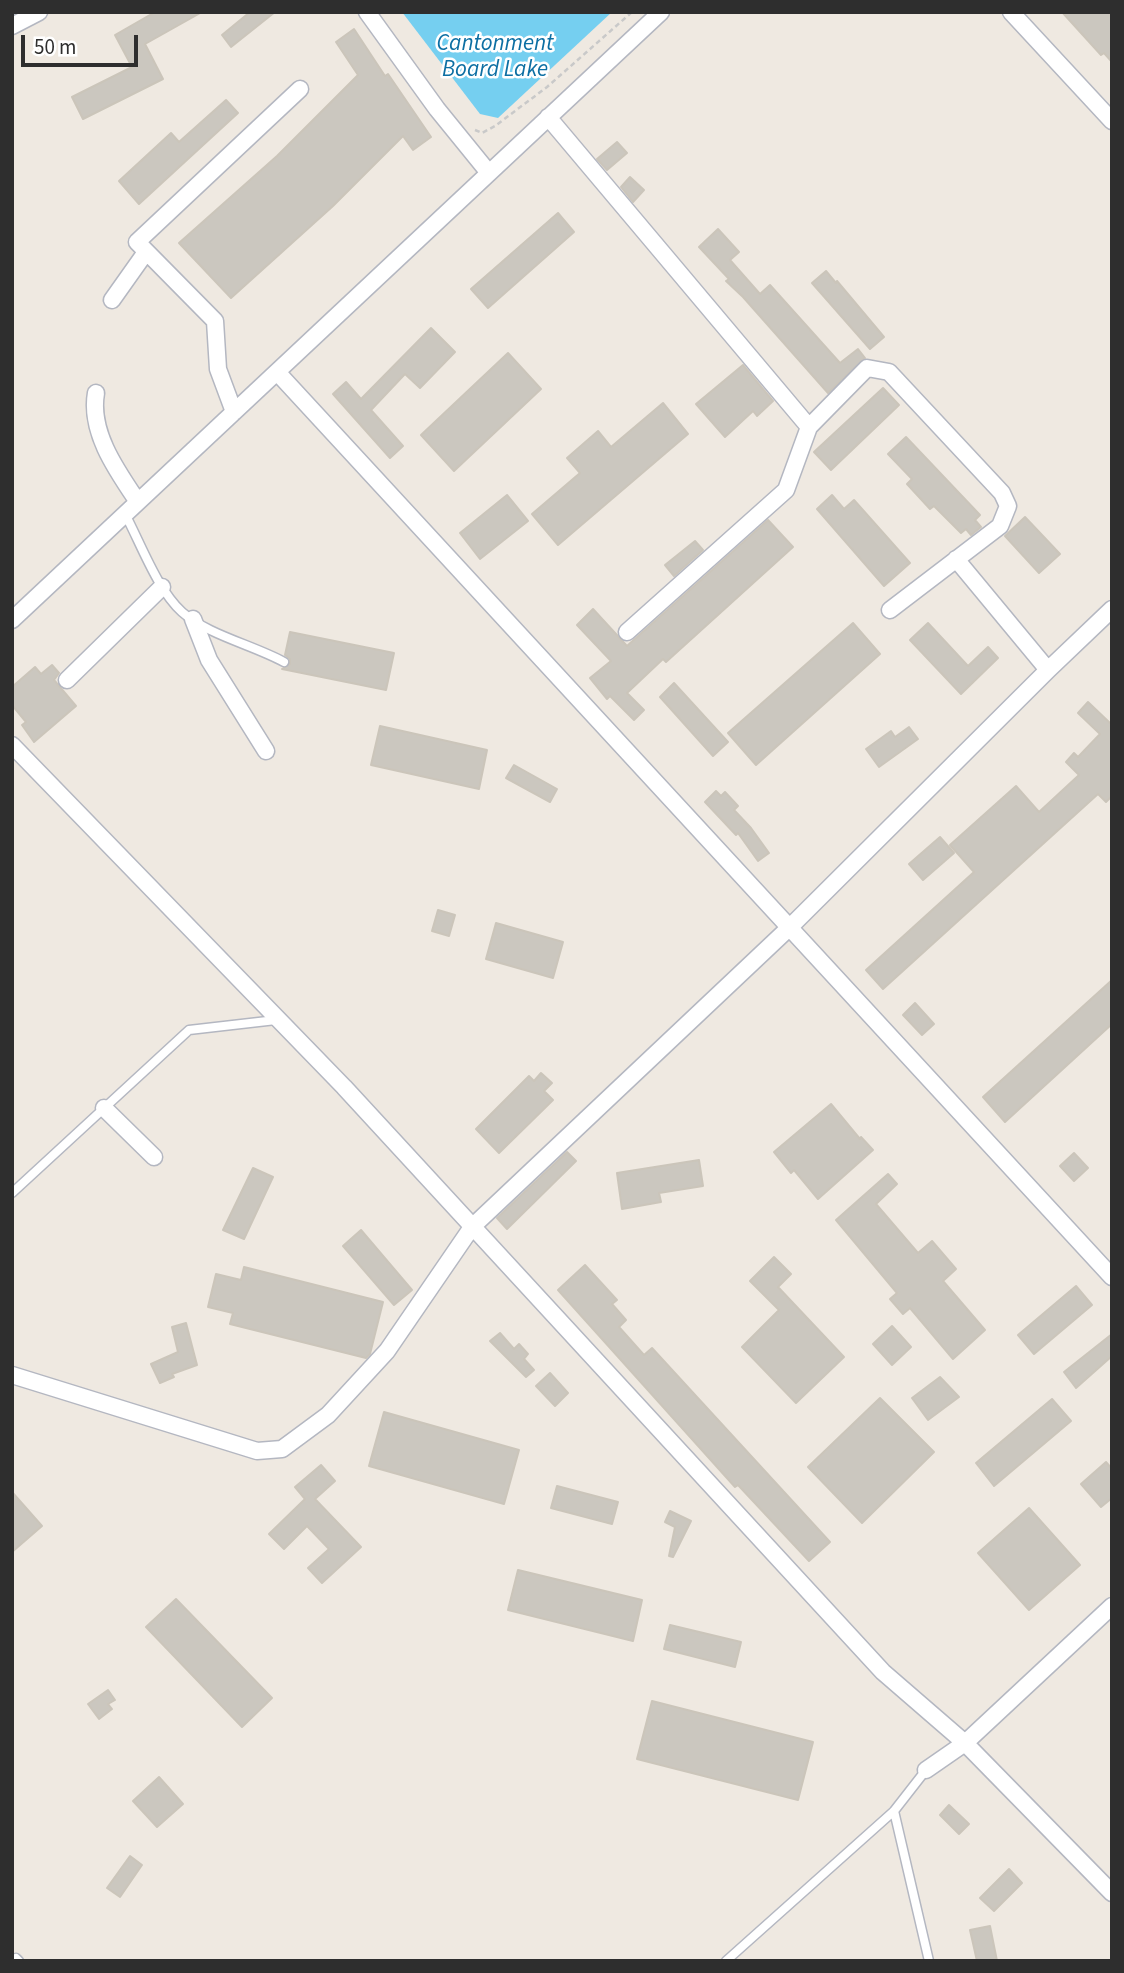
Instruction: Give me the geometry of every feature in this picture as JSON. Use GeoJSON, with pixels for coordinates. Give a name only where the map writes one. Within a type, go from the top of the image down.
{"type":"FeatureCollection","features":[{"type":"Feature","properties":{"kind":"street"},"geometry":{"type":"LineString","coordinates":[[12,26],[39,12]]}},
{"type":"Feature","properties":{"kind":"street"},"geometry":{"type":"LineString","coordinates":[[367,12],[437,109],[489,173]]}},
{"type":"Feature","properties":{"kind":"street"},"geometry":{"type":"LineString","coordinates":[[12,620],[662,12]]}},
{"type":"Feature","properties":{"kind":"street"},"geometry":{"type":"LineString","coordinates":[[1011,12],[1112,121]]}},
{"type":"Feature","properties":{"kind":"street"},"geometry":{"type":"LineString","coordinates":[[234,412],[218,369],[215,321],[137,242],[300,89]]}},
{"type":"Feature","properties":{"kind":"street"},"geometry":{"type":"LineString","coordinates":[[548,117],[809,427]]}},
{"type":"Feature","properties":{"kind":"street"},"geometry":{"type":"LineString","coordinates":[[112,300],[146,252]]}},
{"type":"Feature","properties":{"kind":"street"},"geometry":{"type":"LineString","coordinates":[[627,632],[786,490],[809,427],[867,368],[889,372],[1002,493],[1008,506],[1000,526],[890,610]]}},
{"type":"Feature","properties":{"kind":"street"},"geometry":{"type":"LineString","coordinates":[[277,372],[1112,1277]]}},
{"type":"Feature","properties":{"kind":"street"},"geometry":{"type":"LineString","coordinates":[[96,393],[93,408],[101,437],[120,475],[138,502]]}},
{"type":"Feature","properties":{"kind":"street"},"geometry":{"type":"LineString","coordinates":[[956,559],[1048,670]]}},
{"type":"Feature","properties":{"kind":"street"},"geometry":{"type":"LineString","coordinates":[[67,680],[162,587]]}},
{"type":"Feature","properties":{"kind":"street"},"geometry":{"type":"LineString","coordinates":[[12,1375],[257,1451],[282,1449],[328,1415],[387,1351],[472,1227],[790,927],[1112,609]]}},
{"type":"Feature","properties":{"kind":"street"},"geometry":{"type":"LineString","coordinates":[[193,619],[209,660],[266,751]]}},
{"type":"Feature","properties":{"kind":"street"},"geometry":{"type":"LineString","coordinates":[[12,746],[344,1087],[883,1672],[965,1743],[1112,1893]]}},
{"type":"Feature","properties":{"kind":"street"},"geometry":{"type":"LineString","coordinates":[[104,1108],[154,1157]]}},
{"type":"Feature","properties":{"kind":"street"},"geometry":{"type":"LineString","coordinates":[[926,1770],[965,1743],[1112,1606]]}},
{"type":"Feature","properties":{"kind":"lane"},"geometry":{"type":"LineString","coordinates":[[125,514],[162,587],[182,612],[284,662]]}},
{"type":"Feature","properties":{"kind":"lane"},"geometry":{"type":"LineString","coordinates":[[12,1194],[189,1030],[276,1020]]}},
{"type":"Feature","properties":{"kind":"lane"},"geometry":{"type":"LineString","coordinates":[[726,1961],[894,1811],[926,1770]]}},
{"type":"Feature","properties":{"kind":"lane"},"geometry":{"type":"LineString","coordinates":[[894,1811],[929,1961]]}},
{"type":"Feature","properties":{"kind":"path"},"geometry":{"type":"LineString","coordinates":[[474,130],[485,132],[526,103],[632,12]]}},
{"type":"Feature","properties":{"kind":"water","name":"Cantonment Board Lake"},"geometry":{"type":"Polygon","coordinates":[[[402,12],[612,12],[498,118],[480,114],[402,12]]]}},
{"type":"Feature","properties":{"kind":"building"},"geometry":{"type":"Polygon","coordinates":[[[155,12],[202,12],[145,44],[163,79],[83,119],[72,97],[132,67],[115,35],[155,12]]]}},
{"type":"Feature","properties":{"kind":"building"},"geometry":{"type":"Polygon","coordinates":[[[250,12],[275,12],[231,47],[222,35],[250,12]]]}},
{"type":"Feature","properties":{"kind":"building"},"geometry":{"type":"Polygon","coordinates":[[[1062,12],[1108,12],[1112,17],[1112,62],[1104,53],[1101,55],[1062,12]]]}},
{"type":"Feature","properties":{"kind":"building"},"geometry":{"type":"Polygon","coordinates":[[[354,29],[431,137],[413,150],[403,136],[333,206],[231,298],[179,243],[277,156],[358,75],[336,42],[354,29]]]}},
{"type":"Feature","properties":{"kind":"building"},"geometry":{"type":"Polygon","coordinates":[[[226,100],[238,113],[139,204],[119,181],[171,133],[179,142],[226,100]]]}},
{"type":"Feature","properties":{"kind":"building"},"geometry":{"type":"Polygon","coordinates":[[[617,142],[627,153],[607,170],[597,159],[617,142]]]}},
{"type":"Feature","properties":{"kind":"building"},"geometry":{"type":"Polygon","coordinates":[[[630,177],[644,190],[633,202],[621,187],[630,177]]]}},
{"type":"Feature","properties":{"kind":"building"},"geometry":{"type":"Polygon","coordinates":[[[558,213],[574,232],[488,308],[471,289],[558,213]]]}},
{"type":"Feature","properties":{"kind":"building"},"geometry":{"type":"Polygon","coordinates":[[[718,229],[739,252],[730,260],[760,294],[770,285],[840,363],[858,349],[865,358],[828,393],[726,281],[729,279],[699,247],[718,229]]]}},
{"type":"Feature","properties":{"kind":"building"},"geometry":{"type":"Polygon","coordinates":[[[826,271],[884,337],[870,349],[812,283],[826,271]]]}},
{"type":"Feature","properties":{"kind":"building"},"geometry":{"type":"Polygon","coordinates":[[[431,328],[455,352],[420,388],[405,374],[371,410],[403,446],[390,458],[333,394],[346,382],[361,399],[431,328]]]}},
{"type":"Feature","properties":{"kind":"building"},"geometry":{"type":"Polygon","coordinates":[[[508,353],[541,389],[454,471],[421,435],[508,353]]]}},
{"type":"Feature","properties":{"kind":"building"},"geometry":{"type":"Polygon","coordinates":[[[743,365],[773,401],[757,416],[753,411],[725,437],[696,404],[743,365]]]}},
{"type":"Feature","properties":{"kind":"building"},"geometry":{"type":"Polygon","coordinates":[[[883,388],[899,405],[831,470],[814,452],[883,388]]]}},
{"type":"Feature","properties":{"kind":"building"},"geometry":{"type":"Polygon","coordinates":[[[663,403],[688,434],[558,545],[532,514],[580,473],[567,458],[598,431],[611,447],[663,403]]]}},
{"type":"Feature","properties":{"kind":"building"},"geometry":{"type":"Polygon","coordinates":[[[906,437],[980,515],[975,520],[981,527],[971,535],[966,529],[961,533],[934,506],[930,509],[907,484],[912,479],[888,454],[906,437]]]}},
{"type":"Feature","properties":{"kind":"building"},"geometry":{"type":"Polygon","coordinates":[[[507,495],[528,521],[480,559],[460,533],[507,495]]]}},
{"type":"Feature","properties":{"kind":"building"},"geometry":{"type":"Polygon","coordinates":[[[832,495],[844,509],[854,500],[910,563],[884,586],[817,509],[832,495]]]}},
{"type":"Feature","properties":{"kind":"building"},"geometry":{"type":"Polygon","coordinates":[[[1025,517],[1060,554],[1039,573],[1005,536],[1025,517]]]}},
{"type":"Feature","properties":{"kind":"building"},"geometry":{"type":"Polygon","coordinates":[[[768,520],[793,547],[666,662],[663,659],[627,693],[644,710],[634,720],[610,696],[607,699],[590,678],[611,661],[577,625],[593,609],[627,646],[768,520]]]}},
{"type":"Feature","properties":{"kind":"building"},"geometry":{"type":"Polygon","coordinates":[[[695,541],[703,550],[674,576],[665,565],[695,541]]]}},
{"type":"Feature","properties":{"kind":"building"},"geometry":{"type":"Polygon","coordinates":[[[853,623],[880,654],[756,765],[728,733],[853,623]]]}},
{"type":"Feature","properties":{"kind":"building"},"geometry":{"type":"Polygon","coordinates":[[[928,623],[968,666],[988,647],[998,658],[961,694],[910,640],[928,623]]]}},
{"type":"Feature","properties":{"kind":"building"},"geometry":{"type":"Polygon","coordinates":[[[290,632],[394,653],[386,690],[282,669],[290,664],[290,659],[285,655],[290,632]]]}},
{"type":"Feature","properties":{"kind":"building"},"geometry":{"type":"Polygon","coordinates":[[[52,665],[59,673],[54,680],[76,706],[34,742],[22,725],[26,722],[12,705],[12,687],[35,667],[41,674],[52,665]]]}},
{"type":"Feature","properties":{"kind":"building"},"geometry":{"type":"Polygon","coordinates":[[[674,683],[728,742],[713,756],[660,697],[674,683]]]}},
{"type":"Feature","properties":{"kind":"building"},"geometry":{"type":"Polygon","coordinates":[[[1088,702],[1110,723],[1112,721],[1112,796],[1106,802],[1098,794],[883,989],[866,970],[974,872],[950,845],[1016,786],[1039,812],[1079,775],[1066,762],[1074,753],[1078,757],[1100,734],[1078,713],[1088,702]]]}},
{"type":"Feature","properties":{"kind":"building"},"geometry":{"type":"Polygon","coordinates":[[[380,726],[487,750],[479,789],[371,765],[380,726]]]}},
{"type":"Feature","properties":{"kind":"building"},"geometry":{"type":"Polygon","coordinates":[[[909,727],[918,739],[879,767],[866,749],[891,731],[895,737],[909,727]]]}},
{"type":"Feature","properties":{"kind":"building"},"geometry":{"type":"Polygon","coordinates":[[[514,765],[557,789],[550,802],[506,778],[514,765]]]}},
{"type":"Feature","properties":{"kind":"building"},"geometry":{"type":"Polygon","coordinates":[[[716,791],[721,796],[725,792],[738,806],[734,810],[769,853],[758,861],[738,833],[736,835],[705,802],[716,791]]]}},
{"type":"Feature","properties":{"kind":"building"},"geometry":{"type":"Polygon","coordinates":[[[940,837],[954,853],[923,880],[909,864],[940,837]]]}},
{"type":"Feature","properties":{"kind":"building"},"geometry":{"type":"Polygon","coordinates":[[[438,910],[455,915],[449,936],[432,931],[438,910]]]}},
{"type":"Feature","properties":{"kind":"building"},"geometry":{"type":"Polygon","coordinates":[[[496,923],[563,942],[553,978],[486,959],[496,923]]]}},
{"type":"Feature","properties":{"kind":"building"},"geometry":{"type":"Polygon","coordinates":[[[1112,980],[1112,1024],[1005,1122],[983,1097],[1112,980]]]}},
{"type":"Feature","properties":{"kind":"building"},"geometry":{"type":"Polygon","coordinates":[[[915,1003],[934,1024],[922,1035],[903,1015],[915,1003]]]}},
{"type":"Feature","properties":{"kind":"building"},"geometry":{"type":"Polygon","coordinates":[[[541,1073],[552,1083],[544,1091],[553,1100],[499,1153],[476,1129],[529,1076],[534,1081],[541,1073]]]}},
{"type":"Feature","properties":{"kind":"building"},"geometry":{"type":"Polygon","coordinates":[[[831,1104],[860,1139],[861,1137],[873,1150],[818,1199],[794,1170],[791,1173],[774,1152],[831,1104]]]}},
{"type":"Feature","properties":{"kind":"building"},"geometry":{"type":"Polygon","coordinates":[[[567,1152],[576,1161],[507,1229],[497,1218],[567,1152]]]}},
{"type":"Feature","properties":{"kind":"building"},"geometry":{"type":"Polygon","coordinates":[[[1074,1153],[1088,1168],[1074,1181],[1060,1166],[1074,1153]]]}},
{"type":"Feature","properties":{"kind":"building"},"geometry":{"type":"Polygon","coordinates":[[[699,1160],[703,1186],[659,1193],[661,1202],[622,1209],[617,1173],[699,1160]]]}},
{"type":"Feature","properties":{"kind":"building"},"geometry":{"type":"Polygon","coordinates":[[[253,1168],[273,1177],[244,1239],[223,1230],[253,1168]]]}},
{"type":"Feature","properties":{"kind":"building"},"geometry":{"type":"Polygon","coordinates":[[[888,1174],[897,1184],[876,1204],[918,1253],[932,1241],[956,1269],[943,1281],[985,1330],[953,1359],[910,1308],[903,1314],[890,1299],[897,1293],[836,1220],[888,1174]]]}},
{"type":"Feature","properties":{"kind":"building"},"geometry":{"type":"Polygon","coordinates":[[[361,1230],[412,1290],[394,1305],[343,1246],[361,1230]]]}},
{"type":"Feature","properties":{"kind":"building"},"geometry":{"type":"Polygon","coordinates":[[[774,1257],[791,1274],[778,1287],[844,1357],[796,1403],[742,1347],[779,1310],[750,1281],[774,1257]]]}},
{"type":"Feature","properties":{"kind":"building"},"geometry":{"type":"Polygon","coordinates":[[[585,1265],[617,1300],[612,1304],[626,1320],[619,1327],[644,1355],[652,1348],[830,1542],[809,1561],[738,1485],[735,1487],[558,1290],[585,1265]]]}},
{"type":"Feature","properties":{"kind":"building"},"geometry":{"type":"Polygon","coordinates":[[[244,1267],[383,1302],[370,1354],[366,1358],[230,1324],[233,1313],[208,1307],[216,1274],[241,1280],[244,1267]]]}},
{"type":"Feature","properties":{"kind":"building"},"geometry":{"type":"Polygon","coordinates":[[[1076,1286],[1092,1305],[1034,1354],[1018,1335],[1076,1286]]]}},
{"type":"Feature","properties":{"kind":"building"},"geometry":{"type":"Polygon","coordinates":[[[186,1323],[197,1365],[172,1374],[174,1377],[160,1383],[151,1364],[178,1352],[172,1327],[186,1323]]]}},
{"type":"Feature","properties":{"kind":"building"},"geometry":{"type":"Polygon","coordinates":[[[892,1326],[911,1347],[892,1365],[873,1344],[892,1326]]]}},
{"type":"Feature","properties":{"kind":"building"},"geometry":{"type":"Polygon","coordinates":[[[500,1333],[514,1349],[519,1344],[528,1354],[524,1359],[534,1370],[526,1377],[490,1341],[500,1333]]]}},
{"type":"Feature","properties":{"kind":"building"},"geometry":{"type":"Polygon","coordinates":[[[1112,1334],[1112,1356],[1076,1388],[1064,1372],[1112,1334]]]}},
{"type":"Feature","properties":{"kind":"building"},"geometry":{"type":"Polygon","coordinates":[[[550,1373],[568,1393],[555,1406],[536,1386],[550,1373]]]}},
{"type":"Feature","properties":{"kind":"building"},"geometry":{"type":"Polygon","coordinates":[[[940,1377],[959,1397],[928,1420],[912,1398],[940,1377]]]}},
{"type":"Feature","properties":{"kind":"building"},"geometry":{"type":"Polygon","coordinates":[[[880,1398],[934,1452],[862,1523],[808,1467],[880,1398]]]}},
{"type":"Feature","properties":{"kind":"building"},"geometry":{"type":"Polygon","coordinates":[[[1052,1399],[1071,1421],[994,1486],[976,1463],[1052,1399]]]}},
{"type":"Feature","properties":{"kind":"building"},"geometry":{"type":"Polygon","coordinates":[[[384,1412],[519,1450],[504,1504],[369,1466],[384,1412]]]}},
{"type":"Feature","properties":{"kind":"building"},"geometry":{"type":"Polygon","coordinates":[[[1106,1462],[1112,1469],[1112,1498],[1101,1507],[1081,1484],[1106,1462]]]}},
{"type":"Feature","properties":{"kind":"building"},"geometry":{"type":"Polygon","coordinates":[[[321,1465],[335,1481],[315,1499],[361,1547],[322,1583],[308,1568],[329,1549],[307,1526],[284,1549],[269,1534],[305,1499],[295,1487],[321,1465]]]}},
{"type":"Feature","properties":{"kind":"building"},"geometry":{"type":"Polygon","coordinates":[[[557,1486],[618,1502],[612,1524],[551,1508],[557,1486]]]}},
{"type":"Feature","properties":{"kind":"building"},"geometry":{"type":"Polygon","coordinates":[[[12,1492],[42,1526],[12,1552],[12,1492]]]}},
{"type":"Feature","properties":{"kind":"building"},"geometry":{"type":"Polygon","coordinates":[[[1029,1508],[1080,1565],[1029,1610],[978,1553],[1029,1508]]]}},
{"type":"Feature","properties":{"kind":"building"},"geometry":{"type":"Polygon","coordinates":[[[670,1511],[691,1521],[673,1557],[669,1556],[675,1527],[665,1522],[670,1511]]]}},
{"type":"Feature","properties":{"kind":"building"},"geometry":{"type":"Polygon","coordinates":[[[518,1570],[642,1600],[633,1641],[508,1610],[518,1570]]]}},
{"type":"Feature","properties":{"kind":"building"},"geometry":{"type":"Polygon","coordinates":[[[176,1599],[272,1698],[242,1727],[146,1627],[176,1599]]]}},
{"type":"Feature","properties":{"kind":"building"},"geometry":{"type":"Polygon","coordinates":[[[670,1625],[741,1642],[735,1667],[664,1649],[670,1625]]]}},
{"type":"Feature","properties":{"kind":"building"},"geometry":{"type":"Polygon","coordinates":[[[108,1690],[115,1700],[108,1704],[112,1709],[99,1719],[88,1704],[108,1690]]]}},
{"type":"Feature","properties":{"kind":"building"},"geometry":{"type":"Polygon","coordinates":[[[652,1701],[813,1742],[798,1800],[637,1759],[652,1701]]]}},
{"type":"Feature","properties":{"kind":"building"},"geometry":{"type":"Polygon","coordinates":[[[159,1777],[183,1804],[157,1827],[133,1801],[159,1777]]]}},
{"type":"Feature","properties":{"kind":"building"},"geometry":{"type":"Polygon","coordinates":[[[949,1805],[969,1824],[959,1834],[940,1815],[949,1805]]]}},
{"type":"Feature","properties":{"kind":"building"},"geometry":{"type":"Polygon","coordinates":[[[130,1856],[142,1865],[120,1897],[107,1888],[130,1856]]]}},
{"type":"Feature","properties":{"kind":"building"},"geometry":{"type":"Polygon","coordinates":[[[1009,1869],[1022,1883],[994,1911],[980,1898],[1009,1869]]]}},
{"type":"Feature","properties":{"kind":"building"},"geometry":{"type":"Polygon","coordinates":[[[990,1926],[997,1961],[977,1961],[970,1930],[990,1926]]]}}]}
